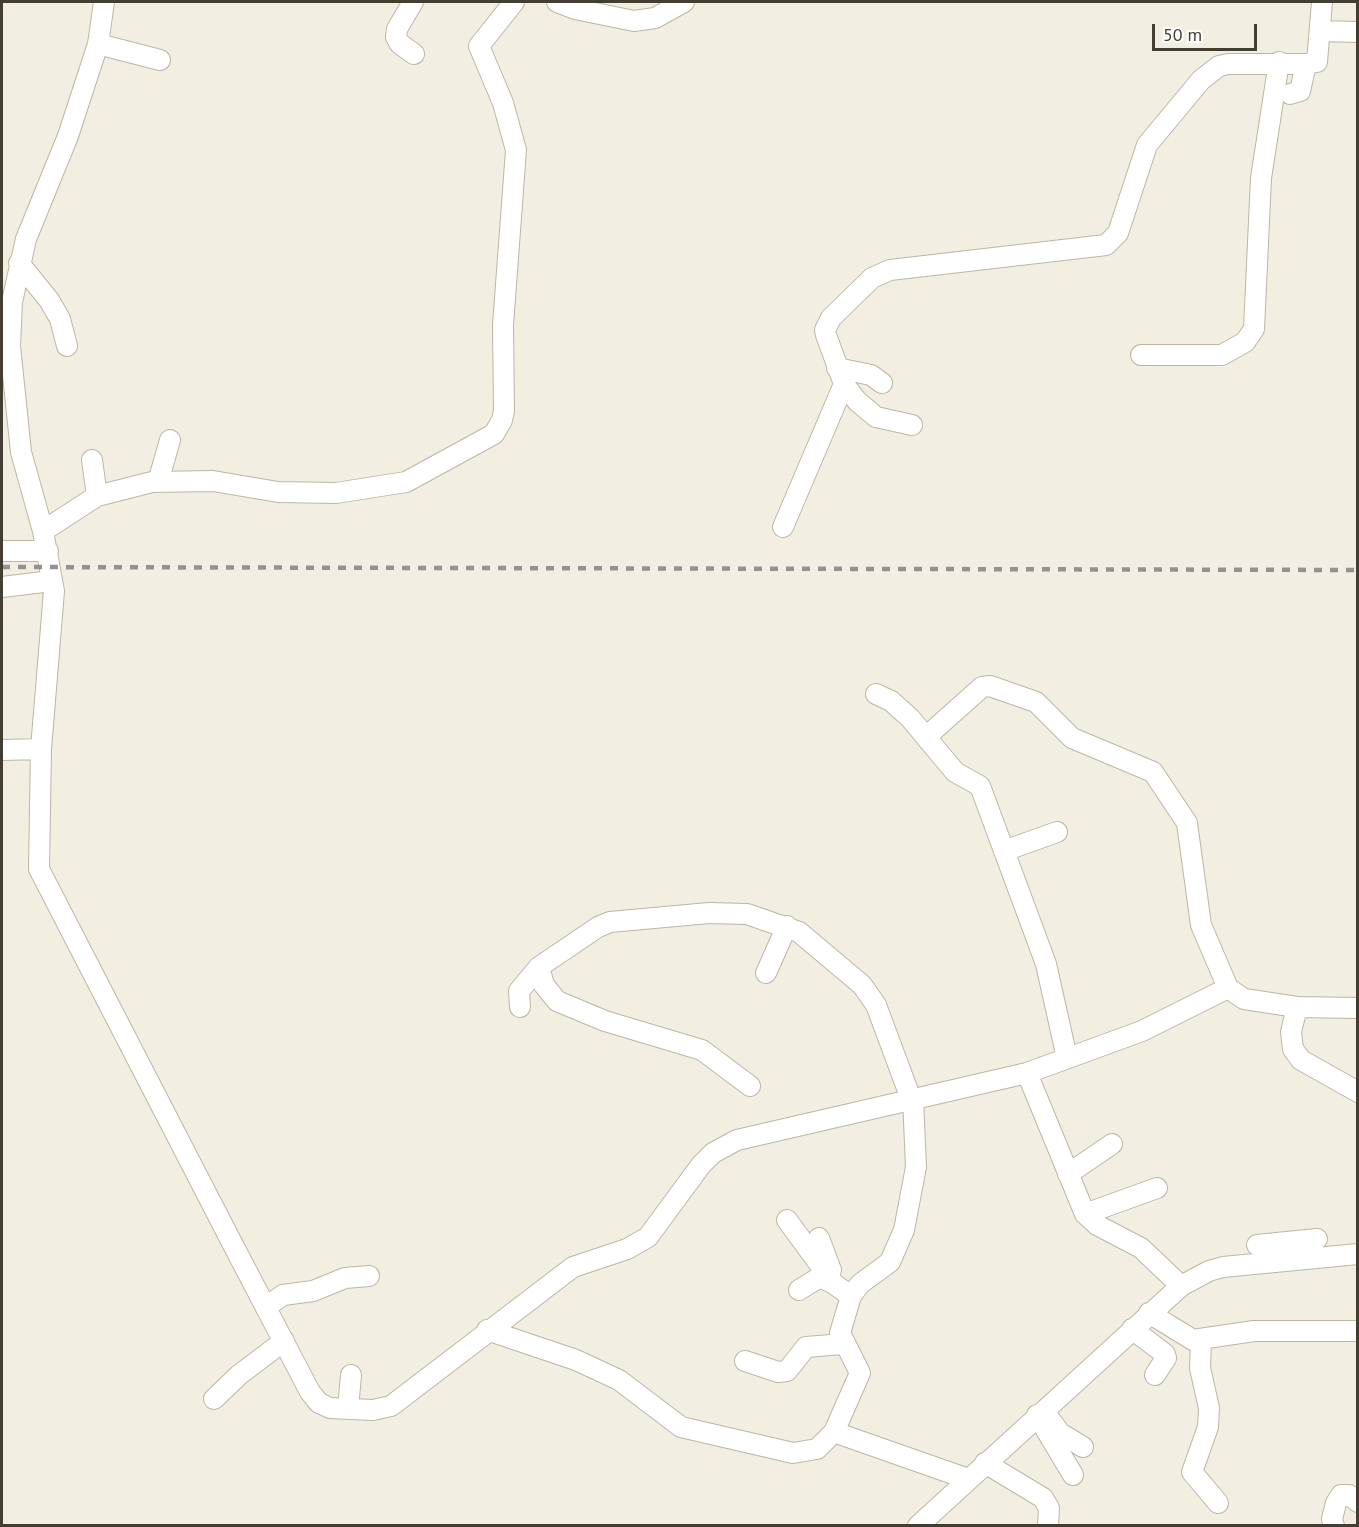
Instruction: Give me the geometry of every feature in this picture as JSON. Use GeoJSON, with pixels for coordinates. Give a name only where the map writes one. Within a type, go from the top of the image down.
{"type":"FeatureCollection","features":[{"type":"Feature","properties":{"kind":"street"},"geometry":{"type":"LineString","coordinates":[[104,2],[98,45],[68,135],[19,263],[6,329],[21,452],[48,551],[52,581],[41,749],[38,861],[42,877],[310,1392],[319,1403],[330,1408],[348,1409],[373,1410],[391,1406],[487,1330],[573,1267],[627,1249],[648,1237],[701,1165],[724,1146],[737,1140],[1027,1073],[1142,1031],[1228,988]]}},
{"type":"Feature","properties":{"kind":"street"},"geometry":{"type":"LineString","coordinates":[[413,2],[397,29],[396,37],[400,44],[414,54]]}},
{"type":"Feature","properties":{"kind":"street"},"geometry":{"type":"LineString","coordinates":[[557,2],[575,9],[634,21],[656,18],[684,2]]}},
{"type":"Feature","properties":{"kind":"street"},"geometry":{"type":"LineString","coordinates":[[1290,94],[1300,91],[1316,47],[1322,2]]}},
{"type":"Feature","properties":{"kind":"street"},"geometry":{"type":"LineString","coordinates":[[43,531],[97,496],[158,482],[213,481],[284,492],[336,493],[415,478],[487,439],[499,428],[504,411],[504,326],[516,150],[503,103],[479,50],[480,43],[507,3]]}},
{"type":"Feature","properties":{"kind":"street"},"geometry":{"type":"LineString","coordinates":[[912,425],[876,417],[857,401],[840,376],[826,335],[827,325],[880,273],[1106,245],[1118,233],[1147,145],[1210,71],[1228,64],[1279,62],[1358,32]]}},
{"type":"Feature","properties":{"kind":"street"},"geometry":{"type":"LineString","coordinates":[[98,45],[160,60]]}},
{"type":"Feature","properties":{"kind":"street"},"geometry":{"type":"LineString","coordinates":[[1141,356],[1222,355],[1245,342],[1254,329],[1261,178],[1279,62]]}},
{"type":"Feature","properties":{"kind":"street"},"geometry":{"type":"LineString","coordinates":[[19,263],[49,300],[60,319],[67,346]]}},
{"type":"Feature","properties":{"kind":"street"},"geometry":{"type":"LineString","coordinates":[[840,376],[871,375],[882,383]]}},
{"type":"Feature","properties":{"kind":"street"},"geometry":{"type":"LineString","coordinates":[[783,527],[840,376]]}},
{"type":"Feature","properties":{"kind":"street"},"geometry":{"type":"LineString","coordinates":[[158,482],[170,440]]}},
{"type":"Feature","properties":{"kind":"street"},"geometry":{"type":"LineString","coordinates":[[92,460],[97,496]]}},
{"type":"Feature","properties":{"kind":"street"},"geometry":{"type":"LineString","coordinates":[[2,551],[48,551]]}},
{"type":"Feature","properties":{"kind":"street"},"geometry":{"type":"LineString","coordinates":[[2,587],[52,581]]}},
{"type":"Feature","properties":{"kind":"street"},"geometry":{"type":"LineString","coordinates":[[927,736],[982,687],[990,686],[1036,702],[1072,738],[1154,772],[1187,823],[1201,925],[1228,988],[1244,999],[1297,1007],[1358,1008]]}},
{"type":"Feature","properties":{"kind":"street"},"geometry":{"type":"LineString","coordinates":[[876,694],[891,700],[927,736],[956,772],[978,783],[1046,964],[1067,1058]]}},
{"type":"Feature","properties":{"kind":"street"},"geometry":{"type":"LineString","coordinates":[[2,750],[41,749]]}},
{"type":"Feature","properties":{"kind":"street"},"geometry":{"type":"LineString","coordinates":[[1004,850],[1057,832]]}},
{"type":"Feature","properties":{"kind":"street"},"geometry":{"type":"LineString","coordinates":[[520,1007],[519,991],[539,967],[587,932],[610,922],[729,912],[787,926],[814,942],[869,994],[876,1005],[912,1099],[916,1167],[902,1236],[890,1262],[860,1284],[851,1296],[840,1329],[841,1344]]}},
{"type":"Feature","properties":{"kind":"street"},"geometry":{"type":"LineString","coordinates":[[766,973],[787,926]]}},
{"type":"Feature","properties":{"kind":"street"},"geometry":{"type":"LineString","coordinates":[[539,967],[544,985],[557,1001],[605,1021],[702,1050],[750,1086]]}},
{"type":"Feature","properties":{"kind":"street"},"geometry":{"type":"LineString","coordinates":[[1297,1007],[1291,1032],[1293,1049],[1300,1060],[1358,1092]]}},
{"type":"Feature","properties":{"kind":"street"},"geometry":{"type":"LineString","coordinates":[[1027,1073],[1085,1214],[1097,1225],[1141,1248],[1181,1286]]}},
{"type":"Feature","properties":{"kind":"street"},"geometry":{"type":"LineString","coordinates":[[1068,1174],[1112,1144]]}},
{"type":"Feature","properties":{"kind":"street"},"geometry":{"type":"LineString","coordinates":[[1085,1214],[1157,1188]]}},
{"type":"Feature","properties":{"kind":"street"},"geometry":{"type":"LineString","coordinates":[[787,1220],[832,1281],[851,1296]]}},
{"type":"Feature","properties":{"kind":"street"},"geometry":{"type":"LineString","coordinates":[[819,1238],[831,1265],[832,1281]]}},
{"type":"Feature","properties":{"kind":"street"},"geometry":{"type":"LineString","coordinates":[[918,1526],[1181,1286],[1209,1271],[1284,1252],[1317,1239]]}},
{"type":"Feature","properties":{"kind":"street"},"geometry":{"type":"LineString","coordinates":[[1257,1245],[1284,1252],[1358,1254]]}},
{"type":"Feature","properties":{"kind":"street"},"geometry":{"type":"LineString","coordinates":[[266,1307],[283,1295],[313,1291],[345,1278],[369,1276]]}},
{"type":"Feature","properties":{"kind":"street"},"geometry":{"type":"LineString","coordinates":[[799,1290],[820,1277],[832,1281]]}},
{"type":"Feature","properties":{"kind":"street"},"geometry":{"type":"LineString","coordinates":[[1149,1313],[1188,1338],[1201,1340],[1254,1331],[1358,1331]]}},
{"type":"Feature","properties":{"kind":"street"},"geometry":{"type":"LineString","coordinates":[[1132,1329],[1165,1354],[1166,1358],[1155,1375]]}},
{"type":"Feature","properties":{"kind":"street"},"geometry":{"type":"LineString","coordinates":[[487,1330],[576,1360],[619,1380],[681,1426],[793,1453],[817,1449],[834,1432],[860,1373],[856,1362],[841,1344],[820,1332]]}},
{"type":"Feature","properties":{"kind":"street"},"geometry":{"type":"LineString","coordinates":[[1201,1340],[1200,1368],[1209,1408],[1208,1427],[1192,1472],[1218,1503]]}},
{"type":"Feature","properties":{"kind":"street"},"geometry":{"type":"LineString","coordinates":[[214,1399],[239,1375],[284,1341]]}},
{"type":"Feature","properties":{"kind":"street"},"geometry":{"type":"LineString","coordinates":[[745,1361],[778,1372],[787,1371],[806,1347],[841,1344]]}},
{"type":"Feature","properties":{"kind":"street"},"geometry":{"type":"LineString","coordinates":[[348,1409],[351,1375]]}},
{"type":"Feature","properties":{"kind":"street"},"geometry":{"type":"LineString","coordinates":[[1041,1412],[1060,1432],[1083,1447]]}},
{"type":"Feature","properties":{"kind":"street"},"geometry":{"type":"LineString","coordinates":[[1041,1412],[1073,1475]]}},
{"type":"Feature","properties":{"kind":"street"},"geometry":{"type":"LineString","coordinates":[[834,1432],[968,1479]]}},
{"type":"Feature","properties":{"kind":"street"},"geometry":{"type":"LineString","coordinates":[[985,1463],[1043,1498],[1049,1508],[1048,1526]]}},
{"type":"Feature","properties":{"kind":"street"},"geometry":{"type":"LineString","coordinates":[[1334,1526],[1332,1519],[1336,1503],[1341,1495],[1349,1495],[1358,1502]]}},
{"type":"Feature","properties":{"kind":"railway"},"geometry":{"type":"LineString","coordinates":[[2,567],[1358,570]]}}]}
